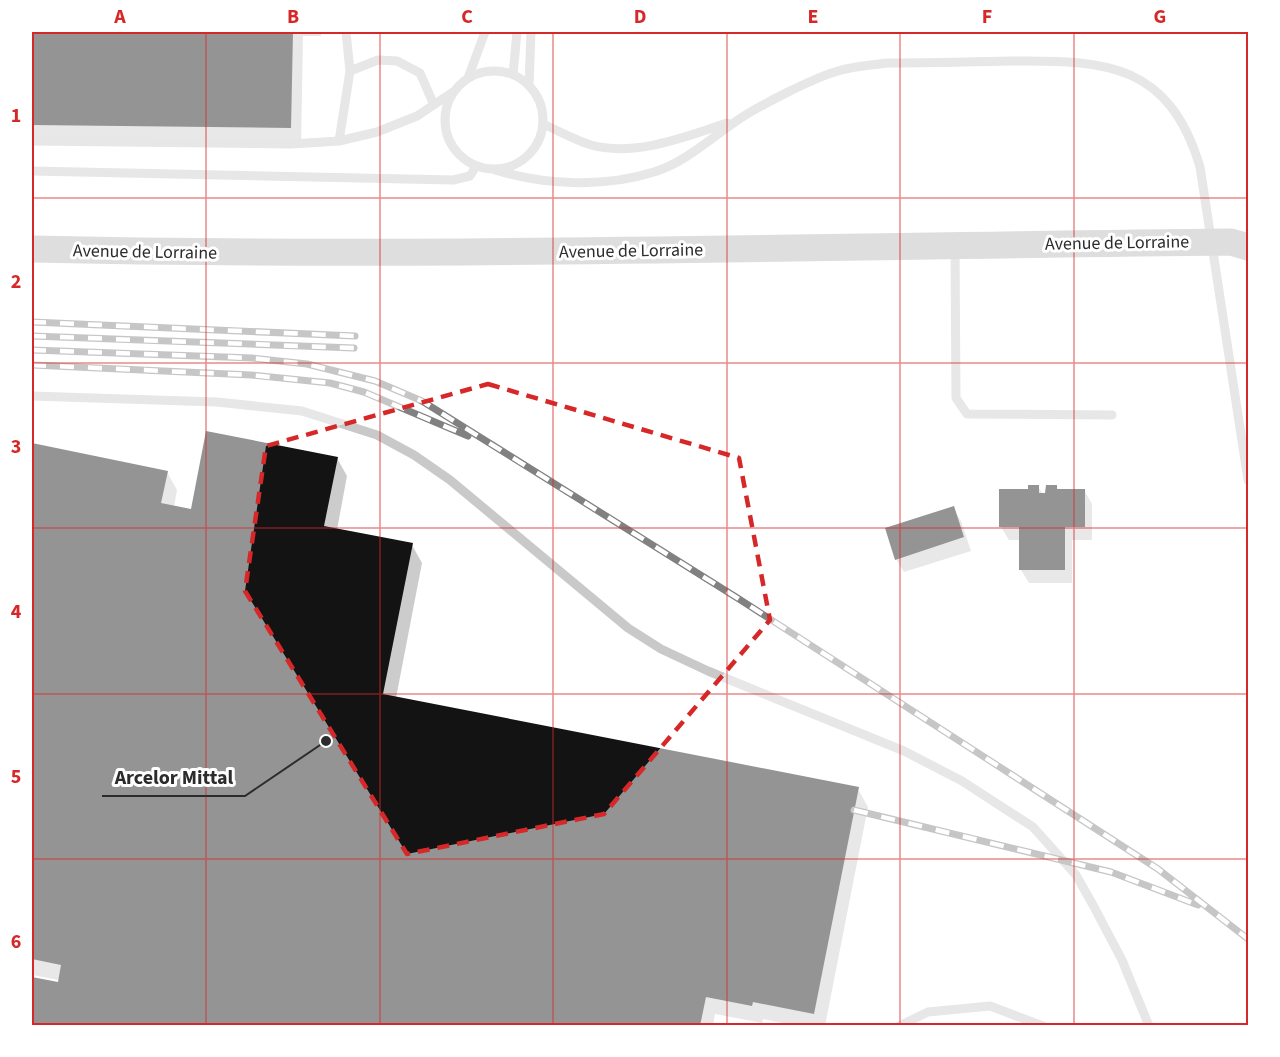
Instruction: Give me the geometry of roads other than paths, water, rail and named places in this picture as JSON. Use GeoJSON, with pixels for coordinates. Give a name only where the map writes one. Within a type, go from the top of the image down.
{"type":"FeatureCollection","features":[{"type":"Feature","properties":{"kind":"main road","name":"Avenue de Lorraine"},"geometry":{"type":"LineString","coordinates":[[32,249],[244,254],[1242,241]]}},
{"type":"Feature","properties":{"kind":"lane"},"geometry":{"type":"LineString","coordinates":[[339,141],[350,71],[346,32]]}},
{"type":"Feature","properties":{"kind":"lane"},"geometry":{"type":"LineString","coordinates":[[468,78],[484,32]]}},
{"type":"Feature","properties":{"kind":"lane"},"geometry":{"type":"LineString","coordinates":[[513,75],[517,32]]}},
{"type":"Feature","properties":{"kind":"lane"},"geometry":{"type":"LineString","coordinates":[[529,86],[531,32]]}},
{"type":"Feature","properties":{"kind":"lane"},"geometry":{"type":"LineString","coordinates":[[350,71],[378,60],[397,61],[420,74],[434,105]]}},
{"type":"Feature","properties":{"kind":"lane"},"geometry":{"type":"LineString","coordinates":[[453,92],[444,120],[453,148],[463,159],[476,166],[520,177],[585,183],[620,180],[655,172],[683,158],[738,120],[837,71],[888,63],[1070,61],[1118,69],[1144,82],[1167,100],[1181,117],[1200,166],[1248,480]]}},
{"type":"Feature","properties":{"kind":"lane"},"geometry":{"type":"LineString","coordinates":[[32,141],[291,144],[339,141],[377,132],[417,116],[453,92],[468,78],[483,72],[513,75],[529,86],[542,109],[543,124],[540,138],[522,161],[510,167],[495,170]]}},
{"type":"Feature","properties":{"kind":"lane"},"geometry":{"type":"LineString","coordinates":[[543,124],[590,145],[616,148],[659,143],[738,120]]}},
{"type":"Feature","properties":{"kind":"lane"},"geometry":{"type":"LineString","coordinates":[[32,171],[453,180],[470,176],[476,166]]}},
{"type":"Feature","properties":{"kind":"lane"},"geometry":{"type":"LineString","coordinates":[[955,246],[956,398],[967,414],[1112,414]]}},
{"type":"Feature","properties":{"kind":"lane"},"geometry":{"type":"LineString","coordinates":[[32,396],[217,402],[302,411],[377,435],[414,455],[450,480],[628,628],[661,649],[708,671],[904,751],[962,781],[1025,821],[1050,844],[1076,876],[1122,960],[1149,1026]]}},
{"type":"Feature","properties":{"kind":"lane"},"geometry":{"type":"LineString","coordinates":[[899,1026],[928,1012],[990,1006],[1043,1026]]}},
{"type":"Feature","properties":{"kind":"railway"},"geometry":{"type":"LineString","coordinates":[[32,322],[355,336]]}},
{"type":"Feature","properties":{"kind":"railway"},"geometry":{"type":"LineString","coordinates":[[32,336],[354,348]]}},
{"type":"Feature","properties":{"kind":"railway"},"geometry":{"type":"LineString","coordinates":[[32,350],[252,358],[307,364],[375,381],[422,401],[739,599],[1158,869],[1248,939]]}},
{"type":"Feature","properties":{"kind":"railway"},"geometry":{"type":"LineString","coordinates":[[32,365],[251,375],[330,383],[364,392],[468,436]]}},
{"type":"Feature","properties":{"kind":"railway"},"geometry":{"type":"LineString","coordinates":[[854,810],[1111,872],[1198,905]]}},
{"type":"Feature","properties":{"kind":"place","name":"Arcelor Mittal"},"geometry":{"type":"Point","coordinates":[326,741]}}]}
